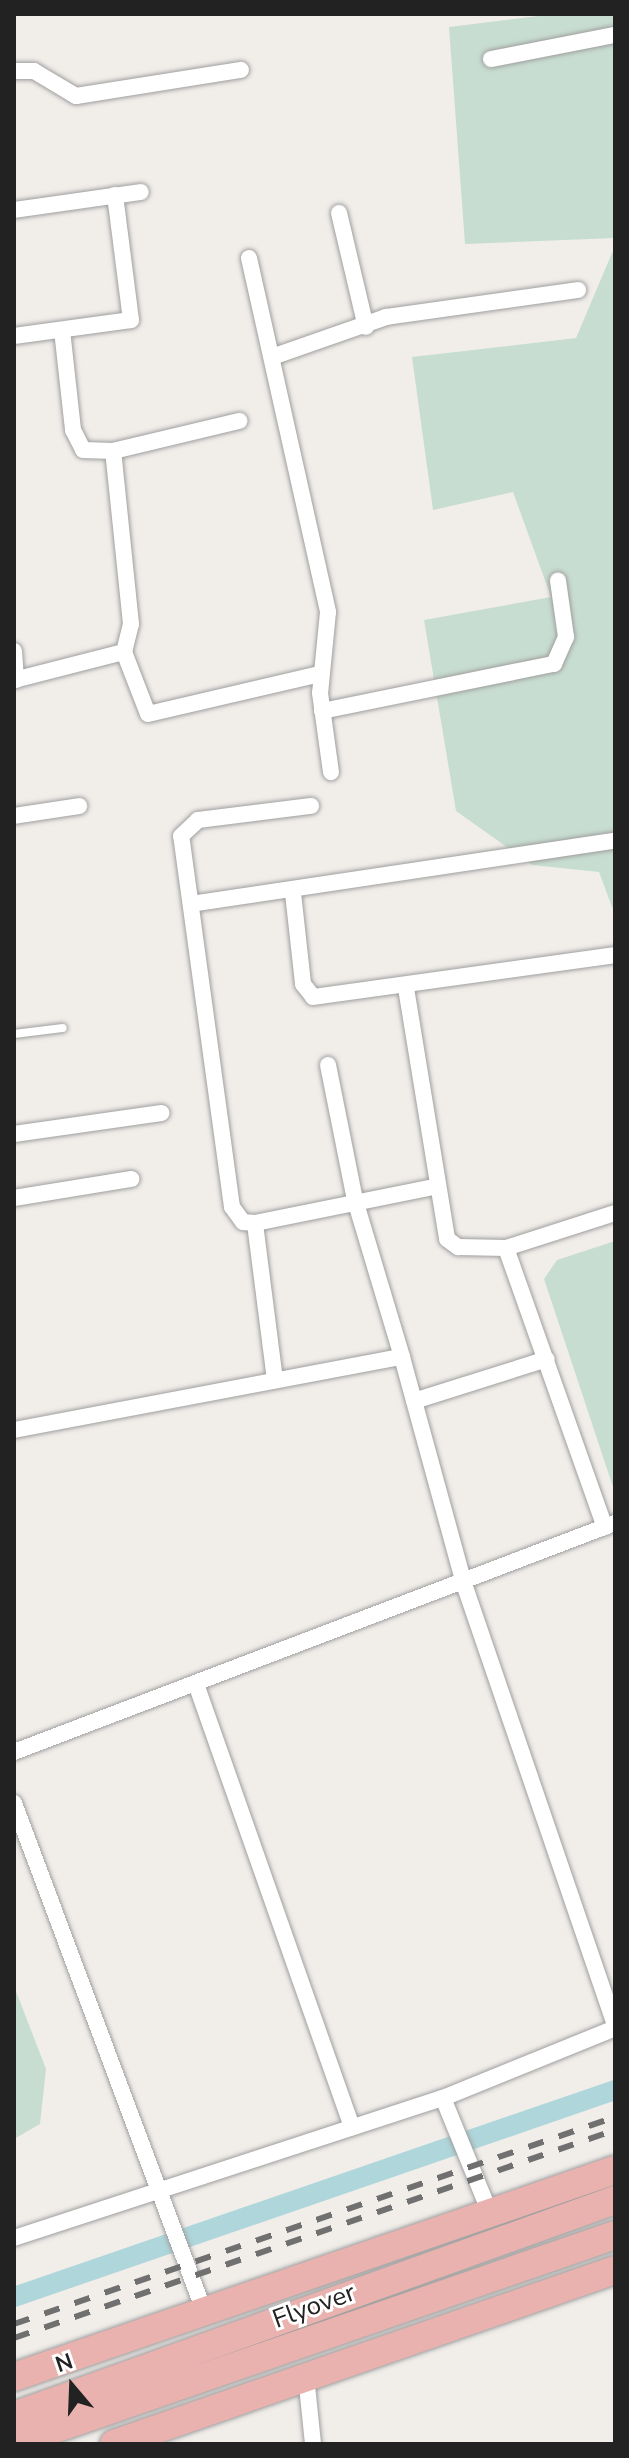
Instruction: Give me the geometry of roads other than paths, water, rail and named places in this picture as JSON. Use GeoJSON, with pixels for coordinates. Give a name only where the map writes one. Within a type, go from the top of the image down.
{"type":"FeatureCollection","features":[{"type":"Feature","properties":{"kind":"highway"},"geometry":{"type":"LineString","coordinates":[[14,2377],[615,2170]]}},
{"type":"Feature","properties":{"kind":"highway","name":"Flyover"},"geometry":{"type":"LineString","coordinates":[[14,2416],[615,2200]]}},
{"type":"Feature","properties":{"kind":"highway","name":"Flyover"},"geometry":{"type":"LineString","coordinates":[[14,2443],[615,2235]]}},
{"type":"Feature","properties":{"kind":"highway"},"geometry":{"type":"LineString","coordinates":[[114,2444],[615,2270]]}},
{"type":"Feature","properties":{"kind":"street"},"geometry":{"type":"LineString","coordinates":[[491,59],[615,35]]}},
{"type":"Feature","properties":{"kind":"street"},"geometry":{"type":"LineString","coordinates":[[14,71],[34,71],[76,96],[241,70]]}},
{"type":"Feature","properties":{"kind":"street"},"geometry":{"type":"LineString","coordinates":[[14,210],[141,192]]}},
{"type":"Feature","properties":{"kind":"street"},"geometry":{"type":"LineString","coordinates":[[14,336],[122,322],[134,314],[115,195]]}},
{"type":"Feature","properties":{"kind":"street"},"geometry":{"type":"LineString","coordinates":[[339,213],[366,327]]}},
{"type":"Feature","properties":{"kind":"street"},"geometry":{"type":"LineString","coordinates":[[249,258],[328,612],[320,674],[331,772]]}},
{"type":"Feature","properties":{"kind":"street"},"geometry":{"type":"LineString","coordinates":[[272,357],[399,314],[578,290]]}},
{"type":"Feature","properties":{"kind":"street"},"geometry":{"type":"LineString","coordinates":[[62,330],[77,442],[83,450],[113,451],[239,421]]}},
{"type":"Feature","properties":{"kind":"street"},"geometry":{"type":"LineString","coordinates":[[113,451],[131,624],[124,652],[148,714],[320,674]]}},
{"type":"Feature","properties":{"kind":"street"},"geometry":{"type":"LineString","coordinates":[[322,711],[554,664],[566,637],[558,581]]}},
{"type":"Feature","properties":{"kind":"street"},"geometry":{"type":"LineString","coordinates":[[14,651],[15,680],[124,652]]}},
{"type":"Feature","properties":{"kind":"street"},"geometry":{"type":"LineString","coordinates":[[14,816],[79,806]]}},
{"type":"Feature","properties":{"kind":"street"},"geometry":{"type":"LineString","coordinates":[[311,806],[190,822],[181,836],[232,1207],[243,1222],[255,1223],[355,1200],[434,1187]]}},
{"type":"Feature","properties":{"kind":"street"},"geometry":{"type":"LineString","coordinates":[[191,904],[293,893],[615,841]]}},
{"type":"Feature","properties":{"kind":"street"},"geometry":{"type":"LineString","coordinates":[[293,893],[307,993],[323,999],[615,955]]}},
{"type":"Feature","properties":{"kind":"street"},"geometry":{"type":"LineString","coordinates":[[406,988],[434,1187],[447,1239],[458,1247],[506,1248],[615,1213]]}},
{"type":"Feature","properties":{"kind":"street"},"geometry":{"type":"LineString","coordinates":[[14,2238],[443,2098],[615,2026],[464,1584],[355,1200],[328,1065]]}},
{"type":"Feature","properties":{"kind":"street"},"geometry":{"type":"LineString","coordinates":[[14,1134],[162,1113]]}},
{"type":"Feature","properties":{"kind":"street"},"geometry":{"type":"LineString","coordinates":[[14,1198],[131,1179]]}},
{"type":"Feature","properties":{"kind":"street"},"geometry":{"type":"LineString","coordinates":[[255,1223],[275,1380]]}},
{"type":"Feature","properties":{"kind":"street"},"geometry":{"type":"LineString","coordinates":[[14,1752],[464,1584],[610,1525],[506,1248]]}},
{"type":"Feature","properties":{"kind":"street"},"geometry":{"type":"LineString","coordinates":[[14,1430],[402,1357]]}},
{"type":"Feature","properties":{"kind":"street"},"geometry":{"type":"LineString","coordinates":[[414,1401],[547,1359]]}},
{"type":"Feature","properties":{"kind":"street"},"geometry":{"type":"LineString","coordinates":[[196,1684],[352,2127]]}},
{"type":"Feature","properties":{"kind":"street"},"geometry":{"type":"LineString","coordinates":[[14,1803],[204,2311]]}},
{"type":"Feature","properties":{"kind":"street"},"geometry":{"type":"LineString","coordinates":[[443,2098],[490,2213]]}},
{"type":"Feature","properties":{"kind":"street"},"geometry":{"type":"LineString","coordinates":[[306,2376],[313,2444]]}},
{"type":"Feature","properties":{"kind":"lane"},"geometry":{"type":"LineString","coordinates":[[14,1034],[63,1028]]}},
{"type":"Feature","properties":{"kind":"waterway"},"geometry":{"type":"LineString","coordinates":[[14,2297],[615,2090]]}},
{"type":"Feature","properties":{"kind":"railway"},"geometry":{"type":"LineString","coordinates":[[14,2324],[615,2117]]}},
{"type":"Feature","properties":{"kind":"railway"},"geometry":{"type":"LineString","coordinates":[[14,2338],[615,2130]]}}]}
